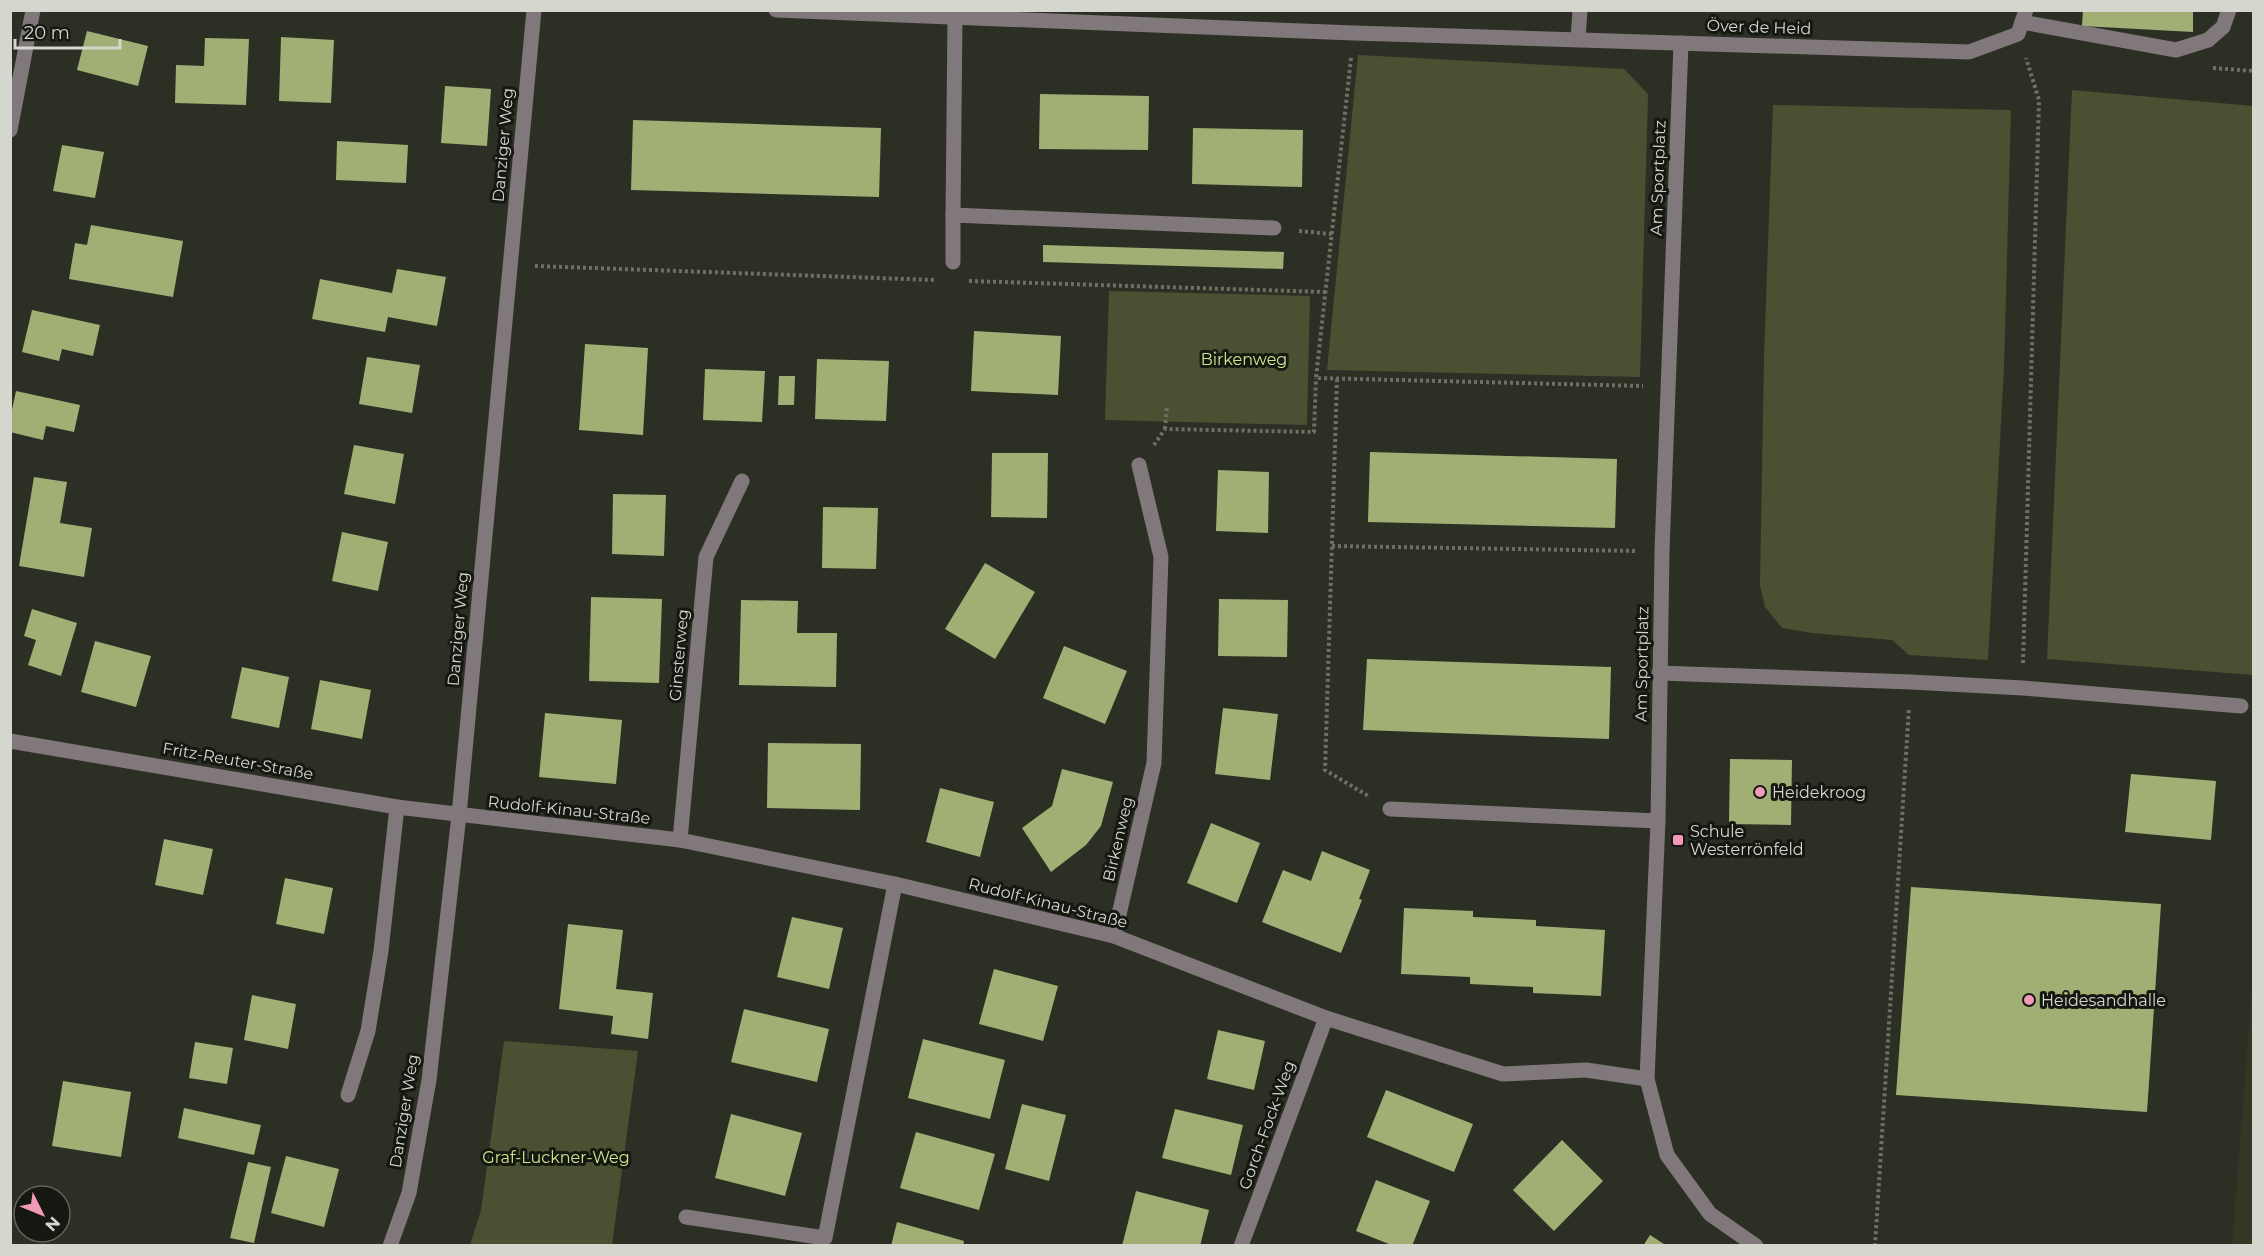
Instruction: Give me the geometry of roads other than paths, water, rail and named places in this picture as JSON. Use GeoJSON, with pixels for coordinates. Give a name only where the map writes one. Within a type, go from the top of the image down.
{"type":"FeatureCollection","features":[{"type":"Feature","properties":{"kind":"street"},"geometry":{"type":"LineString","coordinates":[[10,130],[33,10]]}},
{"type":"Feature","properties":{"kind":"street","name":"Danziger Weg"},"geometry":{"type":"LineString","coordinates":[[390,1245],[409,1193],[429,1080],[459,815],[534,10]]}},
{"type":"Feature","properties":{"kind":"street","name":"Över de Heid"},"geometry":{"type":"LineString","coordinates":[[776,10],[1354,33],[1969,52],[2022,22]]}},
{"type":"Feature","properties":{"kind":"street"},"geometry":{"type":"LineString","coordinates":[[1578,39],[1580,10]]}},
{"type":"Feature","properties":{"kind":"street"},"geometry":{"type":"LineString","coordinates":[[2022,22],[2176,50],[2208,40],[2223,27],[2229,10]]}},
{"type":"Feature","properties":{"kind":"street"},"geometry":{"type":"LineString","coordinates":[[953,262],[955,18]]}},
{"type":"Feature","properties":{"kind":"street","name":"Am Sportplatz"},"geometry":{"type":"LineString","coordinates":[[1681,43],[1662,551],[1658,821],[1647,1079],[1667,1155],[1710,1214],[1756,1245]]}},
{"type":"Feature","properties":{"kind":"street"},"geometry":{"type":"LineString","coordinates":[[953,215],[1274,228]]}},
{"type":"Feature","properties":{"kind":"street","name":"Birkenweg"},"geometry":{"type":"LineString","coordinates":[[1114,936],[1154,763],[1161,557],[1139,465]]}},
{"type":"Feature","properties":{"kind":"street","name":"Ginsterweg"},"geometry":{"type":"LineString","coordinates":[[680,840],[706,557],[742,481]]}},
{"type":"Feature","properties":{"kind":"street"},"geometry":{"type":"LineString","coordinates":[[1659,673],[2023,688],[2241,706]]}},
{"type":"Feature","properties":{"kind":"street","name":"Fritz-Reuter-Straße"},"geometry":{"type":"LineString","coordinates":[[10,741],[397,807],[459,815]]}},
{"type":"Feature","properties":{"kind":"street"},"geometry":{"type":"LineString","coordinates":[[348,1095],[368,1031],[381,951],[397,807]]}},
{"type":"Feature","properties":{"kind":"street"},"geometry":{"type":"LineString","coordinates":[[1390,809],[1658,821]]}},
{"type":"Feature","properties":{"kind":"street","name":"Rudolf-Kinau-Straße"},"geometry":{"type":"LineString","coordinates":[[459,815],[680,840],[895,884],[1114,936],[1326,1018],[1503,1074],[1586,1070],[1647,1079]]}},
{"type":"Feature","properties":{"kind":"street"},"geometry":{"type":"LineString","coordinates":[[686,1217],[825,1238],[895,884]]}},
{"type":"Feature","properties":{"kind":"street","name":"Gorch-Fock-Weg"},"geometry":{"type":"LineString","coordinates":[[1241,1245],[1326,1018]]}},
{"type":"Feature","properties":{"kind":"place","name":"Heidekroog"},"geometry":{"type":"Point","coordinates":[1760,792]}},
{"type":"Feature","properties":{"kind":"place","name":"Schule Westerrönfeld"},"geometry":{"type":"Point","coordinates":[1678,840]}},
{"type":"Feature","properties":{"kind":"place","name":"Heidesandhalle"},"geometry":{"type":"Point","coordinates":[2029,1000]}},
{"type":"Feature","properties":{"kind":"park label","name":"Graf-Luckner-Weg"},"geometry":{"type":"Point","coordinates":[556,1157]}}]}
